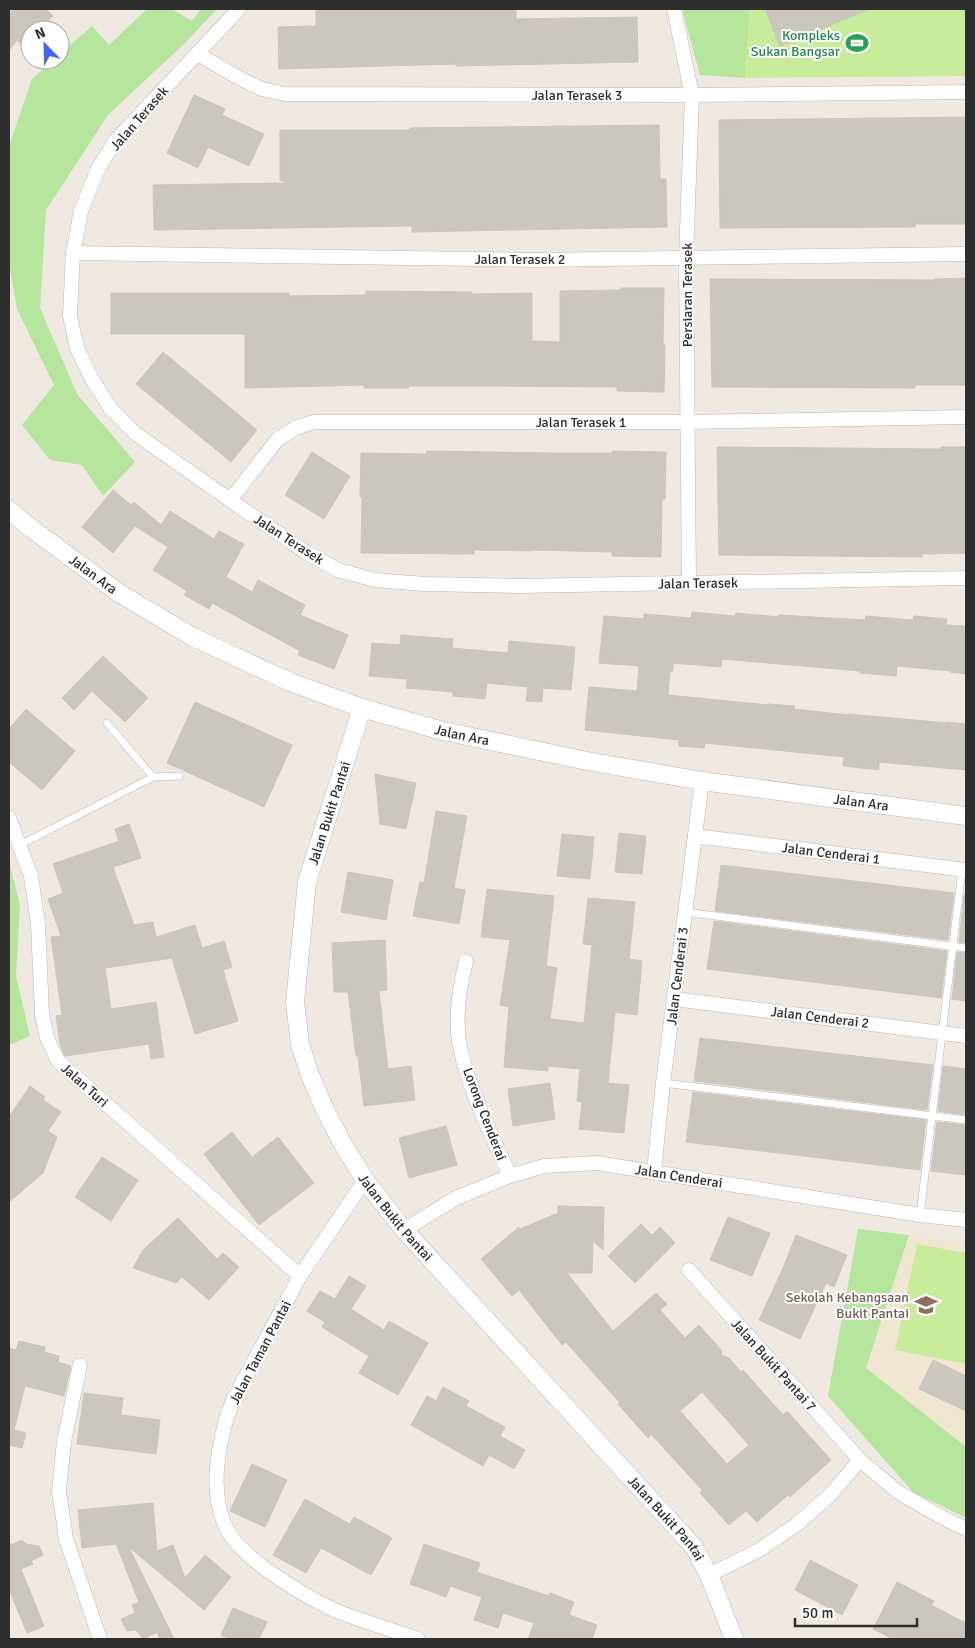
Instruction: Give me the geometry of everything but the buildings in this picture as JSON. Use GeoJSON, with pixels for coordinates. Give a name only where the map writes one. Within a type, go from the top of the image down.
{"type":"FeatureCollection","features":[{"type":"Feature","properties":{"kind":"street","name":"Jalan Terasek"},"geometry":{"type":"LineString","coordinates":[[238,9],[116,140],[98,169],[81,211],[73,253],[70,316],[77,348],[92,378],[111,409],[136,434],[307,553],[338,570],[374,580],[424,584],[518,586],[966,578]]}},
{"type":"Feature","properties":{"kind":"street","name":"Persiaran Terasek"},"geometry":{"type":"LineString","coordinates":[[674,9],[692,95],[686,258],[689,583]]}},
{"type":"Feature","properties":{"kind":"street","name":"Jalan Terasek 3"},"geometry":{"type":"LineString","coordinates":[[198,54],[248,83],[262,89],[285,94],[692,95],[966,92]]}},
{"type":"Feature","properties":{"kind":"street","name":"Jalan Terasek 2"},"geometry":{"type":"LineString","coordinates":[[73,253],[536,260],[966,254]]}},
{"type":"Feature","properties":{"kind":"street","name":"Jalan Terasek 1"},"geometry":{"type":"LineString","coordinates":[[230,500],[278,439],[295,428],[314,422],[688,422],[966,417]]}},
{"type":"Feature","properties":{"kind":"street","name":"Jalan Ara"},"geometry":{"type":"LineString","coordinates":[[9,510],[119,593],[193,637],[290,682],[362,708],[443,731],[587,761],[702,781],[966,816]]}},
{"type":"Feature","properties":{"kind":"street","name":"Jalan Bukit Pantai"},"geometry":{"type":"LineString","coordinates":[[362,708],[307,882],[295,1002],[300,1044],[310,1075],[325,1110],[344,1146],[365,1180],[404,1230],[694,1547],[709,1575],[734,1639]]}},
{"type":"Feature","properties":{"kind":"street","name":"Jalan Cenderai 3"},"geometry":{"type":"LineString","coordinates":[[654,1171],[663,1083],[702,781]]}},
{"type":"Feature","properties":{"kind":"street","name":"Jalan Turi"},"geometry":{"type":"LineString","coordinates":[[9,818],[31,876],[38,924],[42,1014],[47,1038],[58,1061],[300,1276]]}},
{"type":"Feature","properties":{"kind":"street","name":"Jalan Cenderai 1"},"geometry":{"type":"LineString","coordinates":[[695,836],[964,870]]}},
{"type":"Feature","properties":{"kind":"street","name":"Lorong Cenderai"},"geometry":{"type":"LineString","coordinates":[[466,961],[458,1000],[459,1040],[469,1078],[482,1114],[510,1176]]}},
{"type":"Feature","properties":{"kind":"street","name":"Jalan Cenderai 2"},"geometry":{"type":"LineString","coordinates":[[674,999],[966,1036]]}},
{"type":"Feature","properties":{"kind":"street","name":"Jalan Cenderai"},"geometry":{"type":"LineString","coordinates":[[404,1230],[456,1198],[510,1176],[544,1166],[574,1163],[596,1163],[654,1171],[920,1215],[966,1220]]}},
{"type":"Feature","properties":{"kind":"street","name":"Jalan Taman Pantai"},"geometry":{"type":"LineString","coordinates":[[365,1180],[300,1276],[233,1400],[219,1446],[218,1504],[231,1537],[254,1560],[294,1589],[338,1611],[418,1639]]}},
{"type":"Feature","properties":{"kind":"street","name":"Jalan Bukit Pantai 7"},"geometry":{"type":"LineString","coordinates":[[689,1270],[860,1460],[898,1492],[966,1529]]}},
{"type":"Feature","properties":{"kind":"street"},"geometry":{"type":"LineString","coordinates":[[80,1364],[64,1441],[59,1491],[66,1539],[100,1639]]}},
{"type":"Feature","properties":{"kind":"street"},"geometry":{"type":"LineString","coordinates":[[709,1575],[759,1550],[796,1525],[830,1494],[860,1460]]}},
{"type":"Feature","properties":{"kind":"lane"},"geometry":{"type":"LineString","coordinates":[[107,723],[153,777]]}},
{"type":"Feature","properties":{"kind":"lane"},"geometry":{"type":"LineString","coordinates":[[20,845],[153,777],[180,776]]}},
{"type":"Feature","properties":{"kind":"lane"},"geometry":{"type":"LineString","coordinates":[[920,1215],[964,870]]}},
{"type":"Feature","properties":{"kind":"lane"},"geometry":{"type":"LineString","coordinates":[[685,912],[966,948]]}},
{"type":"Feature","properties":{"kind":"lane"},"geometry":{"type":"LineString","coordinates":[[663,1083],[966,1120]]}},
{"type":"Feature","properties":{"kind":"shaded area","name":"Sekolah Kebangsaan Bukit Pantai"},"geometry":{"type":"Polygon","coordinates":[[[909,1235],[966,1243],[966,1447],[866,1368],[909,1235]]]}},
{"type":"Feature","properties":{"kind":"green space"},"geometry":{"type":"Polygon","coordinates":[[[147,9],[172,9],[192,21],[201,9],[217,9],[185,43],[108,115],[46,210],[40,308],[77,394],[135,462],[103,496],[82,465],[50,460],[22,425],[54,385],[17,309],[9,263],[9,146],[32,79],[42,70],[70,70],[70,45],[92,26],[109,45],[147,9]]]}},
{"type":"Feature","properties":{"kind":"green space"},"geometry":{"type":"Polygon","coordinates":[[[682,9],[750,9],[745,78],[700,75],[682,9]]]}},
{"type":"Feature","properties":{"kind":"green space","name":"Kompleks Sukan Bangsar"},"geometry":{"type":"Polygon","coordinates":[[[750,9],[966,9],[966,76],[745,78],[750,9]]]}},
{"type":"Feature","properties":{"kind":"green space"},"geometry":{"type":"Polygon","coordinates":[[[9,861],[20,905],[16,976],[30,1036],[9,1045],[9,861]]]}},
{"type":"Feature","properties":{"kind":"green space"},"geometry":{"type":"Polygon","coordinates":[[[858,1229],[909,1235],[866,1368],[966,1447],[966,1518],[913,1492],[828,1396],[858,1229]]]}},
{"type":"Feature","properties":{"kind":"green space"},"geometry":{"type":"Polygon","coordinates":[[[917,1244],[966,1253],[966,1364],[895,1350],[917,1244]]]}},
{"type":"Feature","properties":{"kind":"place","name":"Kompleks Sukan Bangsar"},"geometry":{"type":"Point","coordinates":[857,43]}},
{"type":"Feature","properties":{"kind":"place","name":"Sekolah Kebangsaan Bukit Pantai"},"geometry":{"type":"Point","coordinates":[926,1305]}}]}
